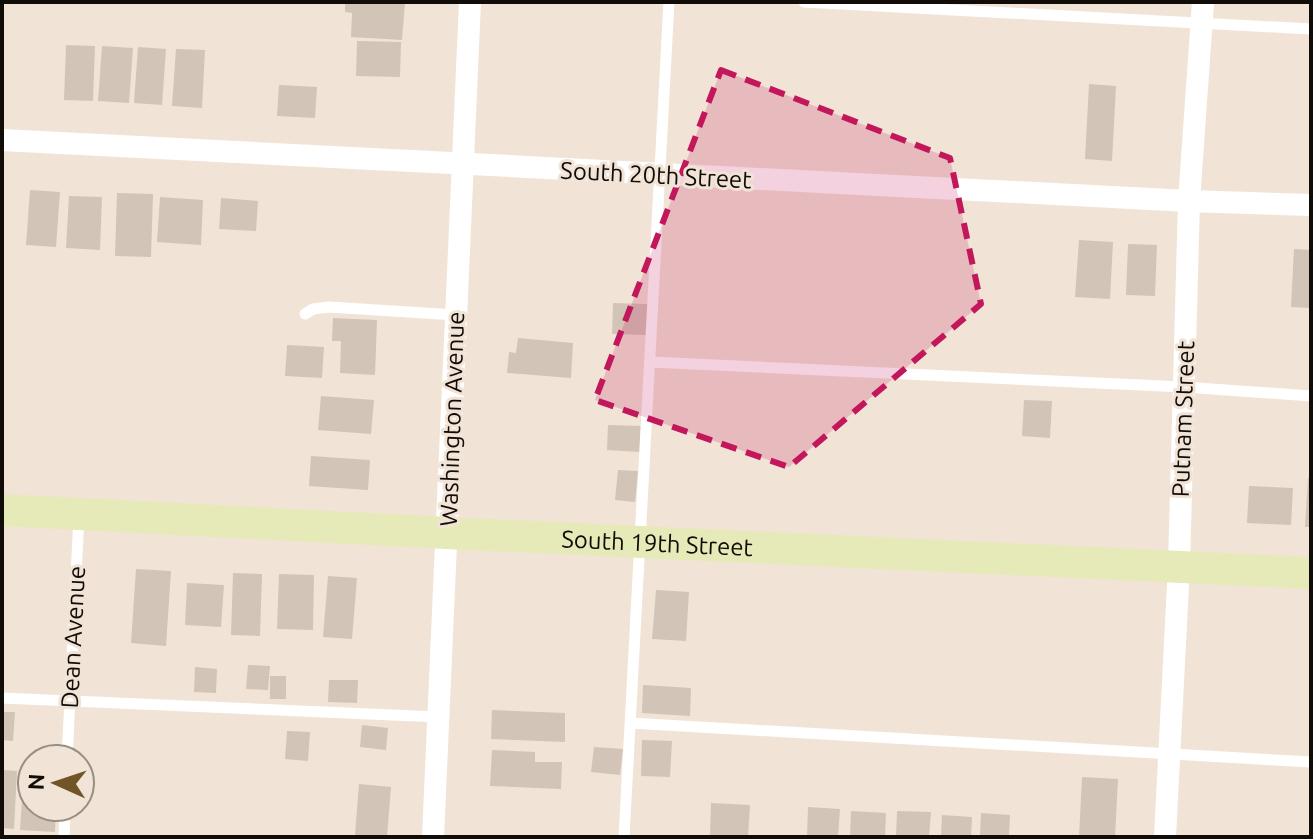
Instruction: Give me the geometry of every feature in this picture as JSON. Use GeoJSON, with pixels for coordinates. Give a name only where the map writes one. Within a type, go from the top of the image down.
{"type":"FeatureCollection","features":[{"type":"Feature","properties":{"kind":"street","name":"Washington Avenue"},"geometry":{"type":"LineString","coordinates":[[433,837],[470,2]]}},
{"type":"Feature","properties":{"kind":"street","name":"Putnam Street"},"geometry":{"type":"LineString","coordinates":[[1165,837],[1179,565],[1189,201],[1202,13]]}},
{"type":"Feature","properties":{"kind":"street","name":"South 20th Street"},"geometry":{"type":"LineString","coordinates":[[2,140],[1311,205]]}},
{"type":"Feature","properties":{"kind":"street","name":"South 19th Street"},"geometry":{"type":"LineString","coordinates":[[2,510],[1311,573]]}},
{"type":"Feature","properties":{"kind":"lane"},"geometry":{"type":"LineString","coordinates":[[624,837],[669,2]]}},
{"type":"Feature","properties":{"kind":"lane"},"geometry":{"type":"LineString","coordinates":[[804,2],[1202,13],[1311,29]]}},
{"type":"Feature","properties":{"kind":"lane"},"geometry":{"type":"LineString","coordinates":[[305,314],[313,309],[329,307],[456,315]]}},
{"type":"Feature","properties":{"kind":"lane"},"geometry":{"type":"LineString","coordinates":[[650,362],[1184,387],[1311,396]]}},
{"type":"Feature","properties":{"kind":"lane","name":"Dean Avenue"},"geometry":{"type":"LineString","coordinates":[[68,743],[79,515]]}},
{"type":"Feature","properties":{"kind":"lane"},"geometry":{"type":"LineString","coordinates":[[2,698],[439,717]]}},
{"type":"Feature","properties":{"kind":"lane"},"geometry":{"type":"LineString","coordinates":[[630,723],[1311,762]]}},
{"type":"Feature","properties":{"kind":"highlighted area"},"geometry":{"type":"Polygon","coordinates":[[[721,70],[950,158],[981,304],[789,467],[595,400],[721,70]]]}},
{"type":"Feature","properties":{"kind":"building"},"geometry":{"type":"Polygon","coordinates":[[[345,2],[405,2],[402,40],[351,37],[352,13],[345,12],[345,2]]]}},
{"type":"Feature","properties":{"kind":"building"},"geometry":{"type":"Polygon","coordinates":[[[357,41],[401,42],[400,77],[356,76],[357,41]]]}},
{"type":"Feature","properties":{"kind":"building"},"geometry":{"type":"Polygon","coordinates":[[[66,45],[95,46],[93,101],[64,100],[66,45]]]}},
{"type":"Feature","properties":{"kind":"building"},"geometry":{"type":"Polygon","coordinates":[[[102,46],[133,48],[129,103],[98,101],[102,46]]]}},
{"type":"Feature","properties":{"kind":"building"},"geometry":{"type":"Polygon","coordinates":[[[138,47],[166,49],[162,105],[134,103],[138,47]]]}},
{"type":"Feature","properties":{"kind":"building"},"geometry":{"type":"Polygon","coordinates":[[[176,49],[205,50],[202,108],[172,106],[176,49]]]}},
{"type":"Feature","properties":{"kind":"building"},"geometry":{"type":"Polygon","coordinates":[[[1089,84],[1116,86],[1112,161],[1085,159],[1089,84]]]}},
{"type":"Feature","properties":{"kind":"building"},"geometry":{"type":"Polygon","coordinates":[[[279,85],[317,87],[315,118],[277,116],[279,85]]]}},
{"type":"Feature","properties":{"kind":"building"},"geometry":{"type":"Polygon","coordinates":[[[30,190],[60,192],[56,247],[26,245],[30,190]]]}},
{"type":"Feature","properties":{"kind":"building"},"geometry":{"type":"Polygon","coordinates":[[[117,193],[153,194],[151,257],[115,256],[117,193]]]}},
{"type":"Feature","properties":{"kind":"building"},"geometry":{"type":"Polygon","coordinates":[[[69,196],[102,197],[100,250],[66,248],[69,196]]]}},
{"type":"Feature","properties":{"kind":"building"},"geometry":{"type":"Polygon","coordinates":[[[160,197],[203,200],[201,245],[157,242],[160,197]]]}},
{"type":"Feature","properties":{"kind":"building"},"geometry":{"type":"Polygon","coordinates":[[[221,198],[258,201],[256,231],[219,229],[221,198]]]}},
{"type":"Feature","properties":{"kind":"building"},"geometry":{"type":"Polygon","coordinates":[[[1079,240],[1113,242],[1110,299],[1075,297],[1079,240]]]}},
{"type":"Feature","properties":{"kind":"building"},"geometry":{"type":"Polygon","coordinates":[[[1128,244],[1157,245],[1155,296],[1126,295],[1128,244]]]}},
{"type":"Feature","properties":{"kind":"building"},"geometry":{"type":"Polygon","coordinates":[[[1294,249],[1311,250],[1311,308],[1291,307],[1294,249]]]}},
{"type":"Feature","properties":{"kind":"building"},"geometry":{"type":"Polygon","coordinates":[[[613,303],[648,304],[648,335],[612,334],[613,303]]]}},
{"type":"Feature","properties":{"kind":"building"},"geometry":{"type":"Polygon","coordinates":[[[333,318],[377,320],[375,375],[340,373],[341,341],[332,341],[333,318]]]}},
{"type":"Feature","properties":{"kind":"building"},"geometry":{"type":"Polygon","coordinates":[[[518,338],[573,343],[571,378],[507,373],[509,352],[516,353],[518,338]]]}},
{"type":"Feature","properties":{"kind":"building"},"geometry":{"type":"Polygon","coordinates":[[[287,345],[324,347],[322,378],[285,376],[287,345]]]}},
{"type":"Feature","properties":{"kind":"building"},"geometry":{"type":"Polygon","coordinates":[[[321,396],[374,400],[371,434],[318,430],[321,396]]]}},
{"type":"Feature","properties":{"kind":"building"},"geometry":{"type":"Polygon","coordinates":[[[1024,400],[1052,401],[1050,438],[1022,436],[1024,400]]]}},
{"type":"Feature","properties":{"kind":"building"},"geometry":{"type":"Polygon","coordinates":[[[608,425],[641,426],[640,452],[607,450],[608,425]]]}},
{"type":"Feature","properties":{"kind":"building"},"geometry":{"type":"Polygon","coordinates":[[[311,456],[370,460],[368,490],[309,486],[311,456]]]}},
{"type":"Feature","properties":{"kind":"building"},"geometry":{"type":"Polygon","coordinates":[[[618,470],[638,471],[635,502],[615,500],[618,470]]]}},
{"type":"Feature","properties":{"kind":"building"},"geometry":{"type":"Polygon","coordinates":[[[1308,478],[1311,478],[1311,527],[1305,527],[1308,478]]]}},
{"type":"Feature","properties":{"kind":"building"},"geometry":{"type":"Polygon","coordinates":[[[1249,486],[1293,488],[1291,525],[1247,523],[1249,486]]]}},
{"type":"Feature","properties":{"kind":"building"},"geometry":{"type":"Polygon","coordinates":[[[136,569],[171,571],[166,646],[131,643],[136,569]]]}},
{"type":"Feature","properties":{"kind":"building"},"geometry":{"type":"Polygon","coordinates":[[[233,573],[262,574],[260,636],[231,635],[233,573]]]}},
{"type":"Feature","properties":{"kind":"building"},"geometry":{"type":"Polygon","coordinates":[[[279,574],[314,575],[313,630],[277,629],[279,574]]]}},
{"type":"Feature","properties":{"kind":"building"},"geometry":{"type":"Polygon","coordinates":[[[328,576],[357,578],[352,639],[323,637],[328,576]]]}},
{"type":"Feature","properties":{"kind":"building"},"geometry":{"type":"Polygon","coordinates":[[[187,583],[224,585],[221,627],[185,625],[187,583]]]}},
{"type":"Feature","properties":{"kind":"building"},"geometry":{"type":"Polygon","coordinates":[[[656,590],[689,592],[686,641],[652,639],[656,590]]]}},
{"type":"Feature","properties":{"kind":"building"},"geometry":{"type":"Polygon","coordinates":[[[248,665],[270,666],[268,690],[246,689],[248,665]]]}},
{"type":"Feature","properties":{"kind":"building"},"geometry":{"type":"Polygon","coordinates":[[[195,667],[217,669],[216,693],[194,692],[195,667]]]}},
{"type":"Feature","properties":{"kind":"building"},"geometry":{"type":"Polygon","coordinates":[[[270,676],[286,676],[286,699],[270,699],[270,676]]]}},
{"type":"Feature","properties":{"kind":"building"},"geometry":{"type":"Polygon","coordinates":[[[329,680],[358,680],[357,703],[328,702],[329,680]]]}},
{"type":"Feature","properties":{"kind":"building"},"geometry":{"type":"Polygon","coordinates":[[[643,685],[691,688],[690,716],[642,713],[643,685]]]}},
{"type":"Feature","properties":{"kind":"building"},"geometry":{"type":"Polygon","coordinates":[[[492,710],[565,713],[565,742],[491,739],[492,710]]]}},
{"type":"Feature","properties":{"kind":"building"},"geometry":{"type":"Polygon","coordinates":[[[2,712],[15,712],[13,741],[2,740],[2,712]]]}},
{"type":"Feature","properties":{"kind":"building"},"geometry":{"type":"Polygon","coordinates":[[[362,725],[388,728],[386,750],[360,747],[362,725]]]}},
{"type":"Feature","properties":{"kind":"building"},"geometry":{"type":"Polygon","coordinates":[[[287,731],[310,732],[308,761],[285,759],[287,731]]]}},
{"type":"Feature","properties":{"kind":"building"},"geometry":{"type":"Polygon","coordinates":[[[642,740],[672,741],[670,777],[641,776],[642,740]]]}},
{"type":"Feature","properties":{"kind":"building"},"geometry":{"type":"Polygon","coordinates":[[[594,747],[623,749],[620,775],[591,772],[594,747]]]}},
{"type":"Feature","properties":{"kind":"building"},"geometry":{"type":"Polygon","coordinates":[[[492,750],[535,752],[535,762],[562,762],[561,789],[490,786],[492,750]]]}},
{"type":"Feature","properties":{"kind":"building"},"geometry":{"type":"Polygon","coordinates":[[[2,770],[16,771],[14,829],[2,828],[2,770]]]}},
{"type":"Feature","properties":{"kind":"building"},"geometry":{"type":"Polygon","coordinates":[[[1082,777],[1118,779],[1115,837],[1079,837],[1082,777]]]}},
{"type":"Feature","properties":{"kind":"building"},"geometry":{"type":"Polygon","coordinates":[[[359,784],[391,787],[387,837],[355,835],[359,784]]]}},
{"type":"Feature","properties":{"kind":"building"},"geometry":{"type":"Polygon","coordinates":[[[711,803],[750,805],[748,837],[710,837],[711,803]]]}},
{"type":"Feature","properties":{"kind":"building"},"geometry":{"type":"Polygon","coordinates":[[[808,807],[840,809],[838,837],[807,837],[808,807]]]}},
{"type":"Feature","properties":{"kind":"building"},"geometry":{"type":"Polygon","coordinates":[[[851,811],[886,813],[885,837],[850,837],[851,811]]]}},
{"type":"Feature","properties":{"kind":"building"},"geometry":{"type":"Polygon","coordinates":[[[897,811],[931,812],[929,837],[896,837],[897,811]]]}},
{"type":"Feature","properties":{"kind":"building"},"geometry":{"type":"Polygon","coordinates":[[[981,813],[1010,815],[1009,837],[980,837],[981,813]]]}},
{"type":"Feature","properties":{"kind":"building"},"geometry":{"type":"Polygon","coordinates":[[[942,815],[972,817],[971,837],[941,837],[942,815]]]}},
{"type":"Feature","properties":{"kind":"building"},"geometry":{"type":"Polygon","coordinates":[[[20,823],[55,823],[55,832],[20,830],[20,823]]]}}]}
